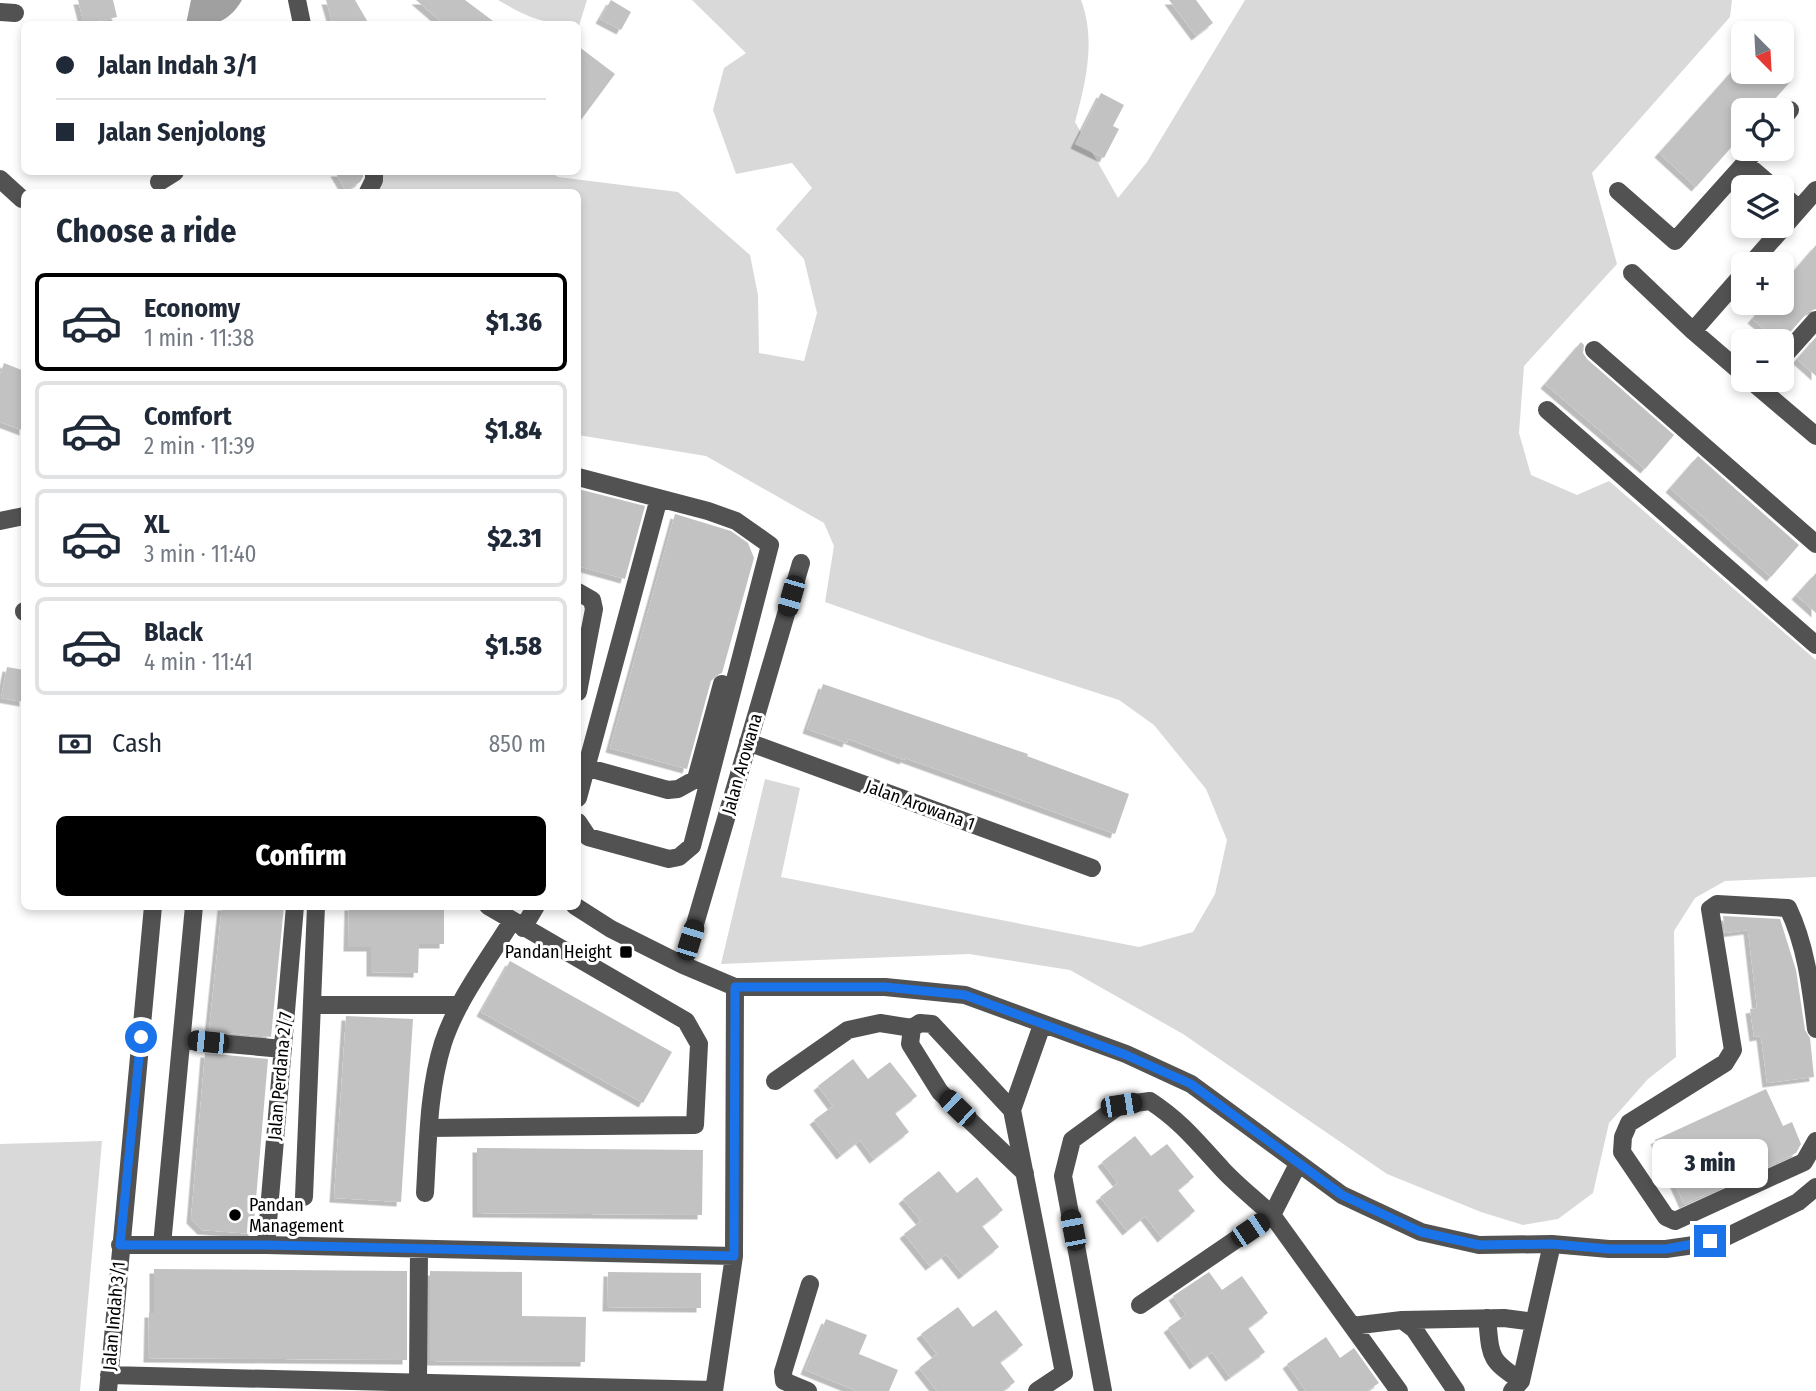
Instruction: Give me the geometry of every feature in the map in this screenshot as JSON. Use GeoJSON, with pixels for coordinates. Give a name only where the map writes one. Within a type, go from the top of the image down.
{"type":"FeatureCollection","features":[{"type":"Feature","properties":{"kind":"street"},"geometry":{"type":"LineString","coordinates":[[298,0],[302,21]]}},
{"type":"Feature","properties":{"kind":"street"},"geometry":{"type":"LineString","coordinates":[[1618,191],[1675,241],[1745,163],[1759,175]]}},
{"type":"Feature","properties":{"kind":"street"},"geometry":{"type":"LineString","coordinates":[[159,182],[170,175]]}},
{"type":"Feature","properties":{"kind":"street"},"geometry":{"type":"LineString","coordinates":[[0,179],[21,198]]}},
{"type":"Feature","properties":{"kind":"street"},"geometry":{"type":"LineString","coordinates":[[1761,252],[1816,190]]}},
{"type":"Feature","properties":{"kind":"street"},"geometry":{"type":"LineString","coordinates":[[1794,205],[1799,209]]}},
{"type":"Feature","properties":{"kind":"street"},"geometry":{"type":"LineString","coordinates":[[1632,273],[1693,331],[1731,362]]}},
{"type":"Feature","properties":{"kind":"street"},"geometry":{"type":"LineString","coordinates":[[1693,331],[1731,288]]}},
{"type":"Feature","properties":{"kind":"street"},"geometry":{"type":"LineString","coordinates":[[1794,345],[1816,320]]}},
{"type":"Feature","properties":{"kind":"street"},"geometry":{"type":"LineString","coordinates":[[1594,350],[1816,544]]}},
{"type":"Feature","properties":{"kind":"street"},"geometry":{"type":"LineString","coordinates":[[1766,392],[1816,436]]}},
{"type":"Feature","properties":{"kind":"street"},"geometry":{"type":"LineString","coordinates":[[1546,410],[1816,645]]}},
{"type":"Feature","properties":{"kind":"street"},"geometry":{"type":"LineString","coordinates":[[581,478],[708,511],[736,521],[770,545],[692,846],[686,852],[669,859],[588,837],[581,826]]}},
{"type":"Feature","properties":{"kind":"street"},"geometry":{"type":"LineString","coordinates":[[581,785],[659,498]]}},
{"type":"Feature","properties":{"kind":"street"},"geometry":{"type":"LineString","coordinates":[[0,521],[21,517]]}},
{"type":"Feature","properties":{"kind":"street","name":"Jalan Arowana"},"geometry":{"type":"LineString","coordinates":[[683,965],[800,564]]}},
{"type":"Feature","properties":{"kind":"street"},"geometry":{"type":"LineString","coordinates":[[581,594],[592,600],[594,609],[581,676]]}},
{"type":"Feature","properties":{"kind":"street"},"geometry":{"type":"LineString","coordinates":[[585,767],[668,790],[678,789],[696,779],[728,662],[747,635]]}},
{"type":"Feature","properties":{"kind":"street","name":"Jalan Arowana 1"},"geometry":{"type":"LineString","coordinates":[[748,743],[1092,868]]}},
{"type":"Feature","properties":{"kind":"street"},"geometry":{"type":"LineString","coordinates":[[1816,1030],[1810,982],[1788,908],[1717,904],[1710,909],[1733,1050],[1724,1063],[1629,1124],[1623,1137],[1622,1152],[1666,1217],[1675,1221],[1810,1165],[1816,1141]]}},
{"type":"Feature","properties":{"kind":"street","name":"Jalan Indah 3/1"},"geometry":{"type":"LineString","coordinates":[[108,1383],[153,910]]}},
{"type":"Feature","properties":{"kind":"street"},"geometry":{"type":"LineString","coordinates":[[162,1245],[194,910]]}},
{"type":"Feature","properties":{"kind":"street","name":"Jalan Perdana 2/7"},"geometry":{"type":"LineString","coordinates":[[266,1245],[295,910]]}},
{"type":"Feature","properties":{"kind":"street"},"geometry":{"type":"LineString","coordinates":[[304,1197],[316,910]]}},
{"type":"Feature","properties":{"kind":"street"},"geometry":{"type":"LineString","coordinates":[[581,910],[611,929],[683,965],[735,987],[885,987],[965,995],[1126,1055],[1191,1084],[1342,1195],[1421,1232],[1479,1245],[1552,1244],[1609,1249],[1666,1249],[1726,1237],[1798,1202],[1816,1187]]}},
{"type":"Feature","properties":{"kind":"street"},"geometry":{"type":"LineString","coordinates":[[425,1193],[429,1128],[435,1074],[444,1041],[506,915],[686,1021],[699,1044],[695,1125],[429,1128]]}},
{"type":"Feature","properties":{"kind":"street"},"geometry":{"type":"LineString","coordinates":[[108,1383],[418,1382],[441,1387],[714,1390],[734,1256],[735,987]]}},
{"type":"Feature","properties":{"kind":"street"},"geometry":{"type":"LineString","coordinates":[[312,1005],[460,1005]]}},
{"type":"Feature","properties":{"kind":"street"},"geometry":{"type":"LineString","coordinates":[[775,1081],[848,1030],[880,1023],[912,1028],[920,1023],[932,1024],[1012,1110]]}},
{"type":"Feature","properties":{"kind":"street"},"geometry":{"type":"LineString","coordinates":[[1037,1391],[1064,1373],[1012,1110],[1042,1025]]}},
{"type":"Feature","properties":{"kind":"street"},"geometry":{"type":"LineString","coordinates":[[912,1028],[910,1044],[940,1091],[1025,1173]]}},
{"type":"Feature","properties":{"kind":"street"},"geometry":{"type":"LineString","coordinates":[[183,1040],[283,1049]]}},
{"type":"Feature","properties":{"kind":"street"},"geometry":{"type":"LineString","coordinates":[[1103,1391],[1063,1176],[1072,1140],[1121,1105],[1150,1101],[1173,1115],[1224,1170],[1272,1215],[1399,1391]]}},
{"type":"Feature","properties":{"kind":"street"},"geometry":{"type":"LineString","coordinates":[[1140,1305],[1272,1215],[1298,1164]]}},
{"type":"Feature","properties":{"kind":"street"},"geometry":{"type":"LineString","coordinates":[[1517,1386],[1535,1322],[1552,1244]]}},
{"type":"Feature","properties":{"kind":"street"},"geometry":{"type":"LineString","coordinates":[[120,1245],[266,1245],[419,1251],[734,1256]]}},
{"type":"Feature","properties":{"kind":"street"},"geometry":{"type":"LineString","coordinates":[[418,1382],[419,1251]]}},
{"type":"Feature","properties":{"kind":"street"},"geometry":{"type":"LineString","coordinates":[[808,1391],[784,1381],[783,1372],[810,1284]]}},
{"type":"Feature","properties":{"kind":"street"},"geometry":{"type":"LineString","coordinates":[[1352,1326],[1402,1320],[1487,1318],[1535,1322]]}},
{"type":"Feature","properties":{"kind":"street"},"geometry":{"type":"LineString","coordinates":[[1487,1318],[1491,1355],[1517,1386]]}},
{"type":"Feature","properties":{"kind":"street"},"geometry":{"type":"LineString","coordinates":[[1402,1320],[1414,1329],[1456,1391]]}},
{"type":"Feature","properties":{"kind":"shaded area"},"geometry":{"type":"Polygon","coordinates":[[[191,0],[242,0],[231,14],[220,21],[187,21],[191,0]]]}},
{"type":"Feature","properties":{"kind":"shaded area"},"geometry":{"type":"Polygon","coordinates":[[[498,0],[587,0],[580,21],[546,21],[498,0]]]}},
{"type":"Feature","properties":{"kind":"shaded area"},"geometry":{"type":"Polygon","coordinates":[[[692,0],[1081,0],[1086,15],[1089,46],[1086,76],[1075,122],[1118,198],[1147,162],[1245,0],[1732,0],[1730,17],[1592,173],[1617,264],[1524,366],[1519,433],[1531,475],[1577,495],[1609,481],[1816,660],[1816,877],[1725,881],[1695,898],[1674,931],[1676,1057],[1648,1079],[1609,1123],[1593,1193],[1558,1219],[1523,1225],[1481,1212],[1387,1174],[1183,1034],[1070,970],[969,954],[721,964],[765,779],[800,788],[781,877],[1139,947],[1193,932],[1215,894],[1227,840],[1206,789],[1154,725],[1119,700],[825,602],[834,546],[824,523],[706,456],[581,435],[581,189],[377,189],[381,175],[555,175],[678,192],[750,255],[758,295],[759,353],[804,361],[817,313],[804,259],[776,229],[812,188],[792,163],[736,174],[713,110],[724,68],[746,53],[692,0]]]}},
{"type":"Feature","properties":{"kind":"shaded area"},"geometry":{"type":"Polygon","coordinates":[[[102,1141],[80,1391],[0,1391],[0,1144],[102,1141]]]}},
{"type":"Feature","properties":{"kind":"building"},"geometry":{"type":"Polygon","coordinates":[[[78,0],[113,0],[117,17],[83,21],[78,0]]]}},
{"type":"Feature","properties":{"kind":"building"},"geometry":{"type":"Polygon","coordinates":[[[326,0],[355,0],[367,21],[332,21],[326,0]]]}},
{"type":"Feature","properties":{"kind":"building"},"geometry":{"type":"Polygon","coordinates":[[[416,0],[465,0],[493,21],[440,21],[416,0]]]}},
{"type":"Feature","properties":{"kind":"building"},"geometry":{"type":"Polygon","coordinates":[[[611,0],[631,12],[621,30],[600,19],[611,0]]]}},
{"type":"Feature","properties":{"kind":"building"},"geometry":{"type":"Polygon","coordinates":[[[1169,0],[1196,0],[1213,23],[1196,36],[1169,0]]]}},
{"type":"Feature","properties":{"kind":"building"},"geometry":{"type":"Polygon","coordinates":[[[581,48],[615,74],[581,120],[581,48]]]}},
{"type":"Feature","properties":{"kind":"building"},"geometry":{"type":"Polygon","coordinates":[[[1731,72],[1731,84],[1788,84],[1776,98],[1731,98],[1731,148],[1696,187],[1659,153],[1731,72]]]}},
{"type":"Feature","properties":{"kind":"building"},"geometry":{"type":"Polygon","coordinates":[[[1101,93],[1124,105],[1113,126],[1119,129],[1104,158],[1075,144],[1101,93]]]}},
{"type":"Feature","properties":{"kind":"building"},"geometry":{"type":"Polygon","coordinates":[[[337,175],[363,175],[360,182],[345,189],[337,175]]]}},
{"type":"Feature","properties":{"kind":"building"},"geometry":{"type":"Polygon","coordinates":[[[1816,245],[1816,309],[1808,312],[1793,329],[1764,329],[1752,319],[1756,315],[1794,315],[1794,271],[1816,245]]]}},
{"type":"Feature","properties":{"kind":"building"},"geometry":{"type":"Polygon","coordinates":[[[1816,337],[1816,376],[1797,359],[1816,337]]]}},
{"type":"Feature","properties":{"kind":"building"},"geometry":{"type":"Polygon","coordinates":[[[1581,342],[1587,359],[1674,435],[1645,469],[1545,384],[1581,342]]]}},
{"type":"Feature","properties":{"kind":"building"},"geometry":{"type":"Polygon","coordinates":[[[4,363],[21,370],[21,430],[0,422],[0,374],[4,363]]]}},
{"type":"Feature","properties":{"kind":"building"},"geometry":{"type":"Polygon","coordinates":[[[1698,456],[1799,545],[1771,577],[1670,488],[1698,456]]]}},
{"type":"Feature","properties":{"kind":"building"},"geometry":{"type":"Polygon","coordinates":[[[581,490],[645,506],[625,579],[581,567],[581,490]]]}},
{"type":"Feature","properties":{"kind":"building"},"geometry":{"type":"Polygon","coordinates":[[[675,514],[731,531],[748,543],[754,558],[722,673],[711,681],[687,769],[610,748],[675,514]]]}},
{"type":"Feature","properties":{"kind":"building"},"geometry":{"type":"Polygon","coordinates":[[[1816,573],[1816,613],[1796,595],[1816,573]]]}},
{"type":"Feature","properties":{"kind":"building"},"geometry":{"type":"Polygon","coordinates":[[[7,667],[21,669],[21,701],[1,698],[7,667]]]}},
{"type":"Feature","properties":{"kind":"building"},"geometry":{"type":"Polygon","coordinates":[[[823,684],[1028,754],[1027,756],[1129,794],[1115,834],[905,758],[904,760],[848,739],[847,743],[807,729],[823,684]]]}},
{"type":"Feature","properties":{"kind":"building"},"geometry":{"type":"Polygon","coordinates":[[[222,910],[284,910],[271,1037],[209,1031],[222,910]]]}},
{"type":"Feature","properties":{"kind":"building"},"geometry":{"type":"Polygon","coordinates":[[[349,910],[444,910],[444,944],[419,944],[418,973],[371,972],[371,947],[348,947],[349,910]]]}},
{"type":"Feature","properties":{"kind":"building"},"geometry":{"type":"Polygon","coordinates":[[[1723,916],[1780,919],[1796,970],[1805,1030],[1810,1038],[1814,1077],[1767,1083],[1761,1036],[1754,1037],[1750,1009],[1757,1008],[1748,930],[1725,933],[1723,916]]]}},
{"type":"Feature","properties":{"kind":"building"},"geometry":{"type":"Polygon","coordinates":[[[510,961],[672,1052],[643,1103],[481,1012],[510,961]]]}},
{"type":"Feature","properties":{"kind":"building"},"geometry":{"type":"Polygon","coordinates":[[[346,1016],[413,1019],[401,1202],[334,1198],[346,1016]]]}},
{"type":"Feature","properties":{"kind":"building"},"geometry":{"type":"Polygon","coordinates":[[[205,1053],[268,1059],[253,1234],[202,1230],[191,1219],[205,1053]]]}},
{"type":"Feature","properties":{"kind":"building"},"geometry":{"type":"Polygon","coordinates":[[[853,1059],[868,1079],[890,1062],[917,1096],[895,1113],[909,1132],[874,1159],[860,1140],[841,1155],[814,1120],[833,1106],[818,1086],[853,1059]]]}},
{"type":"Feature","properties":{"kind":"building"},"geometry":{"type":"Polygon","coordinates":[[[1766,1089],[1783,1126],[1792,1122],[1801,1144],[1796,1153],[1684,1204],[1655,1140],[1766,1089]]]}},
{"type":"Feature","properties":{"kind":"building"},"geometry":{"type":"Polygon","coordinates":[[[1135,1136],[1151,1156],[1167,1144],[1194,1177],[1178,1190],[1195,1211],[1162,1238],[1145,1216],[1127,1231],[1100,1197],[1118,1183],[1102,1162],[1135,1136]]]}},
{"type":"Feature","properties":{"kind":"building"},"geometry":{"type":"Polygon","coordinates":[[[477,1148],[703,1150],[702,1215],[477,1213],[477,1148]]]}},
{"type":"Feature","properties":{"kind":"building"},"geometry":{"type":"Polygon","coordinates":[[[939,1171],[957,1193],[977,1177],[1003,1210],[982,1226],[999,1247],[963,1275],[946,1254],[930,1266],[904,1234],[921,1221],[903,1199],[939,1171]]]}},
{"type":"Feature","properties":{"kind":"building"},"geometry":{"type":"Polygon","coordinates":[[[154,1269],[407,1271],[407,1360],[148,1358],[149,1313],[154,1313],[154,1269]]]}},
{"type":"Feature","properties":{"kind":"building"},"geometry":{"type":"Polygon","coordinates":[[[430,1271],[522,1272],[522,1316],[586,1317],[585,1362],[430,1361],[430,1271]]]}},
{"type":"Feature","properties":{"kind":"building"},"geometry":{"type":"Polygon","coordinates":[[[608,1272],[701,1273],[701,1308],[607,1307],[608,1272]]]}},
{"type":"Feature","properties":{"kind":"building"},"geometry":{"type":"Polygon","coordinates":[[[1209,1272],[1222,1290],[1242,1276],[1268,1313],[1248,1328],[1265,1352],[1230,1377],[1212,1352],[1194,1365],[1168,1328],[1186,1315],[1173,1296],[1209,1272]]]}},
{"type":"Feature","properties":{"kind":"building"},"geometry":{"type":"Polygon","coordinates":[[[958,1307],[973,1327],[996,1310],[1023,1345],[1000,1362],[1015,1382],[1003,1391],[937,1391],[919,1368],[937,1354],[921,1334],[958,1307]]]}},
{"type":"Feature","properties":{"kind":"building"},"geometry":{"type":"Polygon","coordinates":[[[826,1319],[867,1335],[859,1354],[898,1370],[889,1391],[857,1391],[805,1370],[826,1319]]]}},
{"type":"Feature","properties":{"kind":"building"},"geometry":{"type":"Polygon","coordinates":[[[1326,1337],[1340,1358],[1354,1348],[1379,1383],[1367,1391],[1306,1391],[1287,1364],[1326,1337]]]}},
{"type":"Feature","properties":{"kind":"place","name":"Pandan Height"},"geometry":{"type":"Point","coordinates":[626,952]}},
{"type":"Feature","properties":{"kind":"place","name":"Pandan Management"},"geometry":{"type":"Point","coordinates":[235,1215]}},
{"type":"Feature","properties":{"kind":"route"},"geometry":{"type":"LineString","coordinates":[[141,1037],[120,1245],[266,1245],[419,1251],[734,1256],[735,987],[885,987],[965,995],[1126,1055],[1191,1084],[1342,1195],[1421,1232],[1479,1245],[1552,1244],[1609,1249],[1666,1249],[1710,1241]]}}]}
